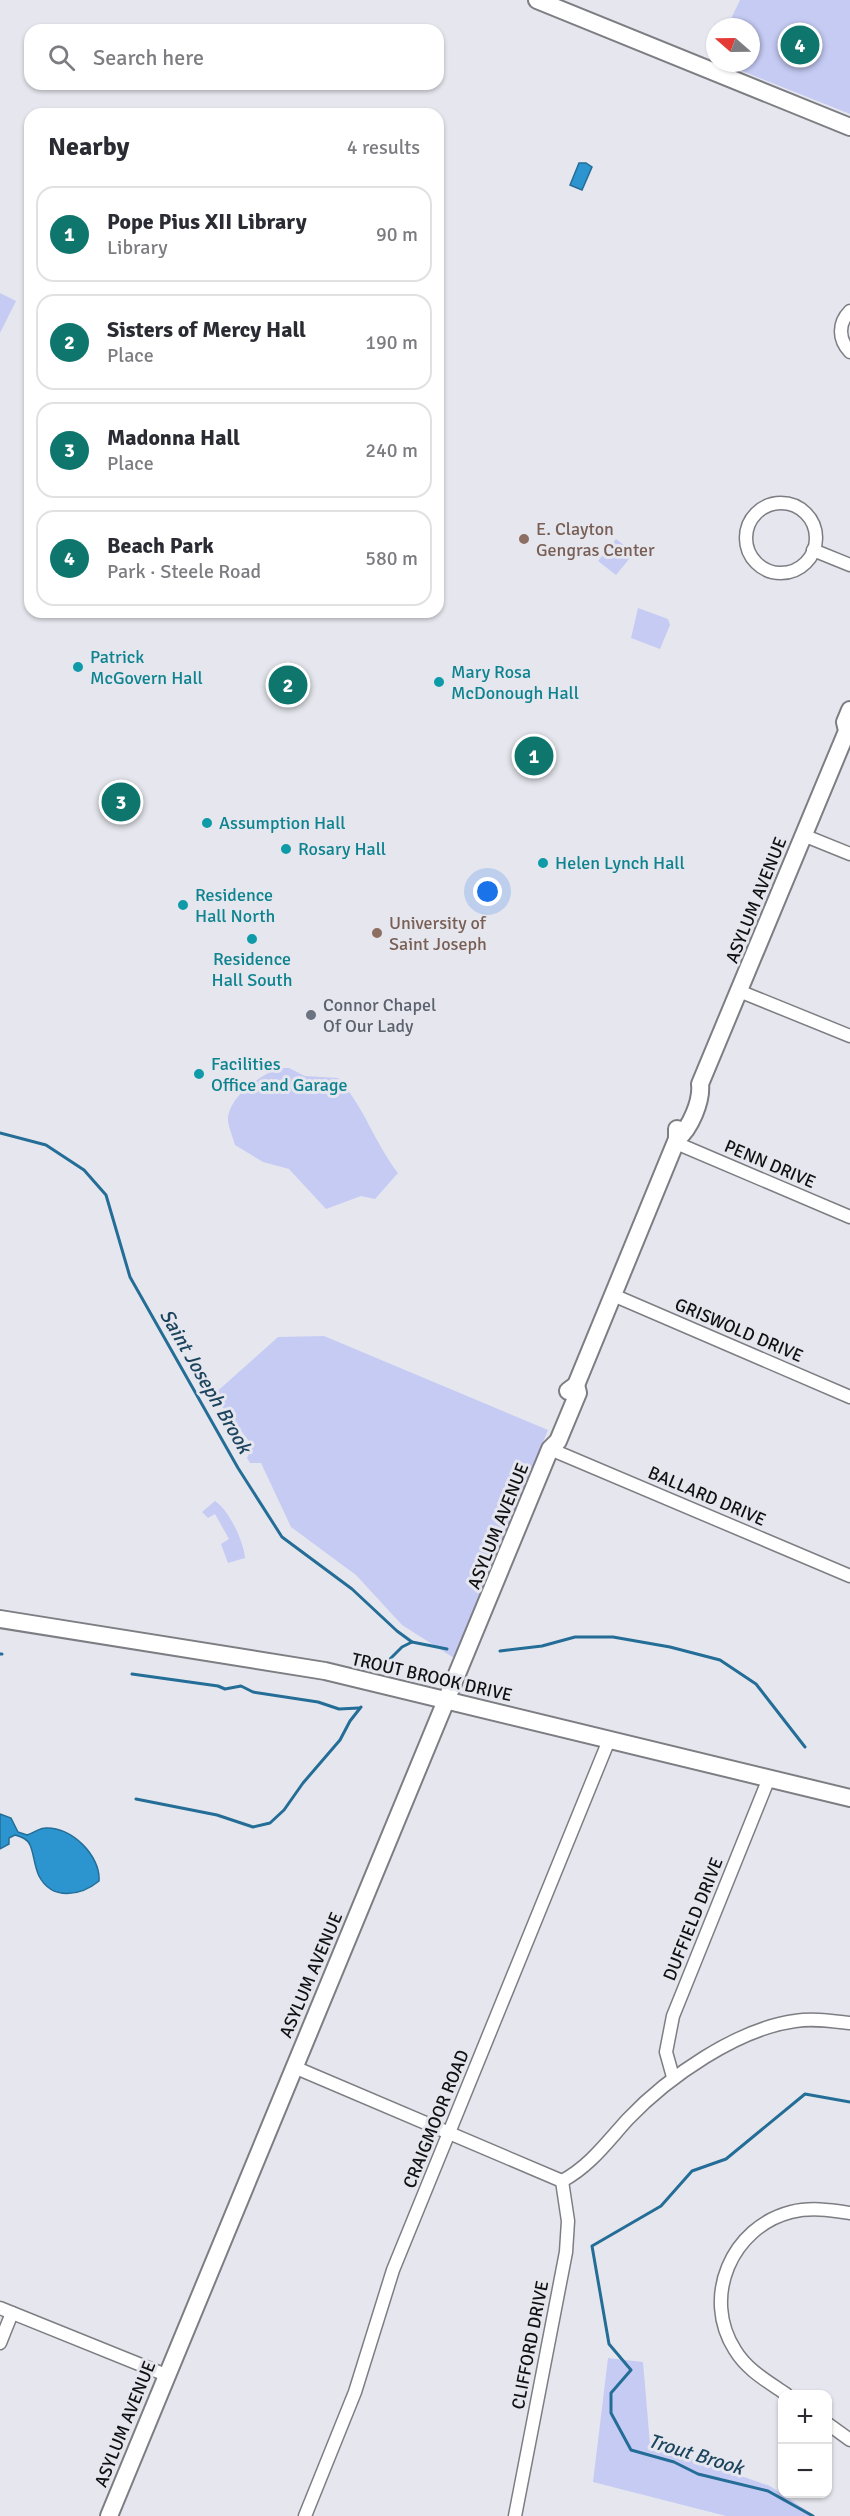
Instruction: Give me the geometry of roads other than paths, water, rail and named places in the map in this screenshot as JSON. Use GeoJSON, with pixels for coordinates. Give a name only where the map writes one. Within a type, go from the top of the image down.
{"type":"FeatureCollection","features":[{"type":"Feature","properties":{"kind":"main road"},"geometry":{"type":"LineString","coordinates":[[537,0],[850,127]]}},
{"type":"Feature","properties":{"kind":"main road","name":"ASYLUM AVENUE"},"geometry":{"type":"LineString","coordinates":[[108,2516],[550,1449],[550,1438],[569,1390],[576,1385],[677,1141],[676,1130],[693,1089],[700,1084],[848,730],[845,722],[850,710]]}},
{"type":"Feature","properties":{"kind":"main road","name":"TROUT BROOK DRIVE"},"geometry":{"type":"LineString","coordinates":[[0,1619],[314,1669],[447,1699],[850,1798]]}},
{"type":"Feature","properties":{"kind":"street"},"geometry":{"type":"LineString","coordinates":[[850,311],[842,322],[840,333],[843,343],[850,352]]}},
{"type":"Feature","properties":{"kind":"street"},"geometry":{"type":"LineString","coordinates":[[783,503],[796,507],[806,513],[814,528],[813,550],[804,564],[795,569],[780,573],[769,570],[755,561],[748,550],[746,536],[750,523],[758,512],[770,505],[783,503]]}},
{"type":"Feature","properties":{"kind":"street"},"geometry":{"type":"LineString","coordinates":[[813,550],[850,565]]}},
{"type":"Feature","properties":{"kind":"street"},"geometry":{"type":"LineString","coordinates":[[803,835],[850,854]]}},
{"type":"Feature","properties":{"kind":"street"},"geometry":{"type":"LineString","coordinates":[[739,991],[850,1036]]}},
{"type":"Feature","properties":{"kind":"street","name":"PENN DRIVE"},"geometry":{"type":"LineString","coordinates":[[677,1141],[850,1217]]}},
{"type":"Feature","properties":{"kind":"street","name":"GRISWOLD DRIVE"},"geometry":{"type":"LineString","coordinates":[[613,1295],[850,1397]]}},
{"type":"Feature","properties":{"kind":"street","name":"BALLARD DRIVE"},"geometry":{"type":"LineString","coordinates":[[550,1449],[850,1576]]}},
{"type":"Feature","properties":{"kind":"street","name":"CRAIGMOOR ROAD"},"geometry":{"type":"LineString","coordinates":[[304,2516],[355,2392],[393,2270],[609,1740]]}},
{"type":"Feature","properties":{"kind":"street","name":"DUFFIELD DRIVE"},"geometry":{"type":"LineString","coordinates":[[673,2077],[666,2052],[673,2016],[769,1778]]}},
{"type":"Feature","properties":{"kind":"street"},"geometry":{"type":"LineString","coordinates":[[294,2067],[562,2181],[590,2163],[629,2118],[673,2077],[731,2043],[786,2022],[810,2020],[850,2023]]}},
{"type":"Feature","properties":{"kind":"street","name":"CLIFFORD DRIVE"},"geometry":{"type":"LineString","coordinates":[[514,2516],[566,2252],[568,2221],[562,2181]]}},
{"type":"Feature","properties":{"kind":"street"},"geometry":{"type":"LineString","coordinates":[[781,2390],[747,2365],[728,2338],[722,2320],[721,2298],[727,2268],[744,2240],[772,2219],[788,2212],[810,2209],[850,2213]]}},
{"type":"Feature","properties":{"kind":"street"},"geometry":{"type":"LineString","coordinates":[[0,2308],[166,2375]]}},
{"type":"Feature","properties":{"kind":"street"},"geometry":{"type":"LineString","coordinates":[[0,2343],[12,2313]]}},
{"type":"Feature","properties":{"kind":"street"},"geometry":{"type":"LineString","coordinates":[[832,2427],[850,2440]]}},
{"type":"Feature","properties":{"kind":"water"},"geometry":{"type":"Polygon","coordinates":[[[579,163],[586,163],[592,167],[582,190],[570,185],[579,163]]]}},
{"type":"Feature","properties":{"kind":"water"},"geometry":{"type":"Polygon","coordinates":[[[0,1814],[11,1818],[18,1832],[27,1835],[45,1828],[65,1832],[74,1837],[90,1853],[98,1871],[99,1881],[76,1893],[59,1893],[51,1889],[39,1876],[31,1848],[26,1840],[15,1835],[9,1838],[9,1844],[0,1849],[0,1814]]]}},
{"type":"Feature","properties":{"kind":"waterway","name":"Saint Joseph Brook"},"geometry":{"type":"LineString","coordinates":[[0,1133],[46,1145],[84,1170],[106,1195],[130,1277],[238,1468],[282,1537],[352,1589],[412,1642],[447,1649]]}},
{"type":"Feature","properties":{"kind":"waterway"},"geometry":{"type":"LineString","coordinates":[[500,1651],[542,1646],[575,1637],[613,1637],[670,1647],[720,1660],[756,1684],[805,1747]]}},
{"type":"Feature","properties":{"kind":"waterway"},"geometry":{"type":"LineString","coordinates":[[390,1659],[402,1647],[412,1642]]}},
{"type":"Feature","properties":{"kind":"waterway"},"geometry":{"type":"LineString","coordinates":[[132,1674],[218,1686],[225,1689],[241,1686],[253,1692],[318,1702],[339,1709],[359,1708]]}},
{"type":"Feature","properties":{"kind":"waterway"},"geometry":{"type":"LineString","coordinates":[[136,1799],[217,1815],[253,1827],[270,1823],[284,1810],[303,1783],[340,1740],[361,1707]]}},
{"type":"Feature","properties":{"kind":"waterway","name":"Trout Brook"},"geometry":{"type":"LineString","coordinates":[[813,2516],[768,2491],[698,2474],[674,2462],[631,2450],[611,2413],[611,2393],[631,2370],[609,2344],[592,2246],[661,2206],[692,2171],[726,2159],[805,2094],[850,2102]]}},
{"type":"Feature","properties":{"kind":"place","name":"Beach Park"},"geometry":{"type":"Point","coordinates":[800,45]}},
{"type":"Feature","properties":{"kind":"place","name":"E. Clayton Gengras Center"},"geometry":{"type":"Point","coordinates":[524,539]}},
{"type":"Feature","properties":{"kind":"place","name":"Patrick McGovern Hall"},"geometry":{"type":"Point","coordinates":[78,667]}},
{"type":"Feature","properties":{"kind":"place","name":"Mary Rosa McDonough Hall"},"geometry":{"type":"Point","coordinates":[439,682]}},
{"type":"Feature","properties":{"kind":"place","name":"Sisters of Mercy Hall"},"geometry":{"type":"Point","coordinates":[288,685]}},
{"type":"Feature","properties":{"kind":"place","name":"Pope Pius XII Library"},"geometry":{"type":"Point","coordinates":[534,756]}},
{"type":"Feature","properties":{"kind":"place","name":"Madonna Hall"},"geometry":{"type":"Point","coordinates":[121,802]}},
{"type":"Feature","properties":{"kind":"place","name":"Assumption Hall"},"geometry":{"type":"Point","coordinates":[207,823]}},
{"type":"Feature","properties":{"kind":"place","name":"Rosary Hall"},"geometry":{"type":"Point","coordinates":[286,849]}},
{"type":"Feature","properties":{"kind":"place","name":"Helen Lynch Hall"},"geometry":{"type":"Point","coordinates":[543,863]}},
{"type":"Feature","properties":{"kind":"place","name":"Residence Hall North"},"geometry":{"type":"Point","coordinates":[183,905]}},
{"type":"Feature","properties":{"kind":"place","name":"University of Saint Joseph"},"geometry":{"type":"Point","coordinates":[377,933]}},
{"type":"Feature","properties":{"kind":"place","name":"Residence Hall South"},"geometry":{"type":"Point","coordinates":[252,939]}},
{"type":"Feature","properties":{"kind":"place","name":"Connor Chapel Of Our Lady"},"geometry":{"type":"Point","coordinates":[311,1015]}},
{"type":"Feature","properties":{"kind":"place","name":"Facilities Office and Garage"},"geometry":{"type":"Point","coordinates":[199,1074]}}]}
